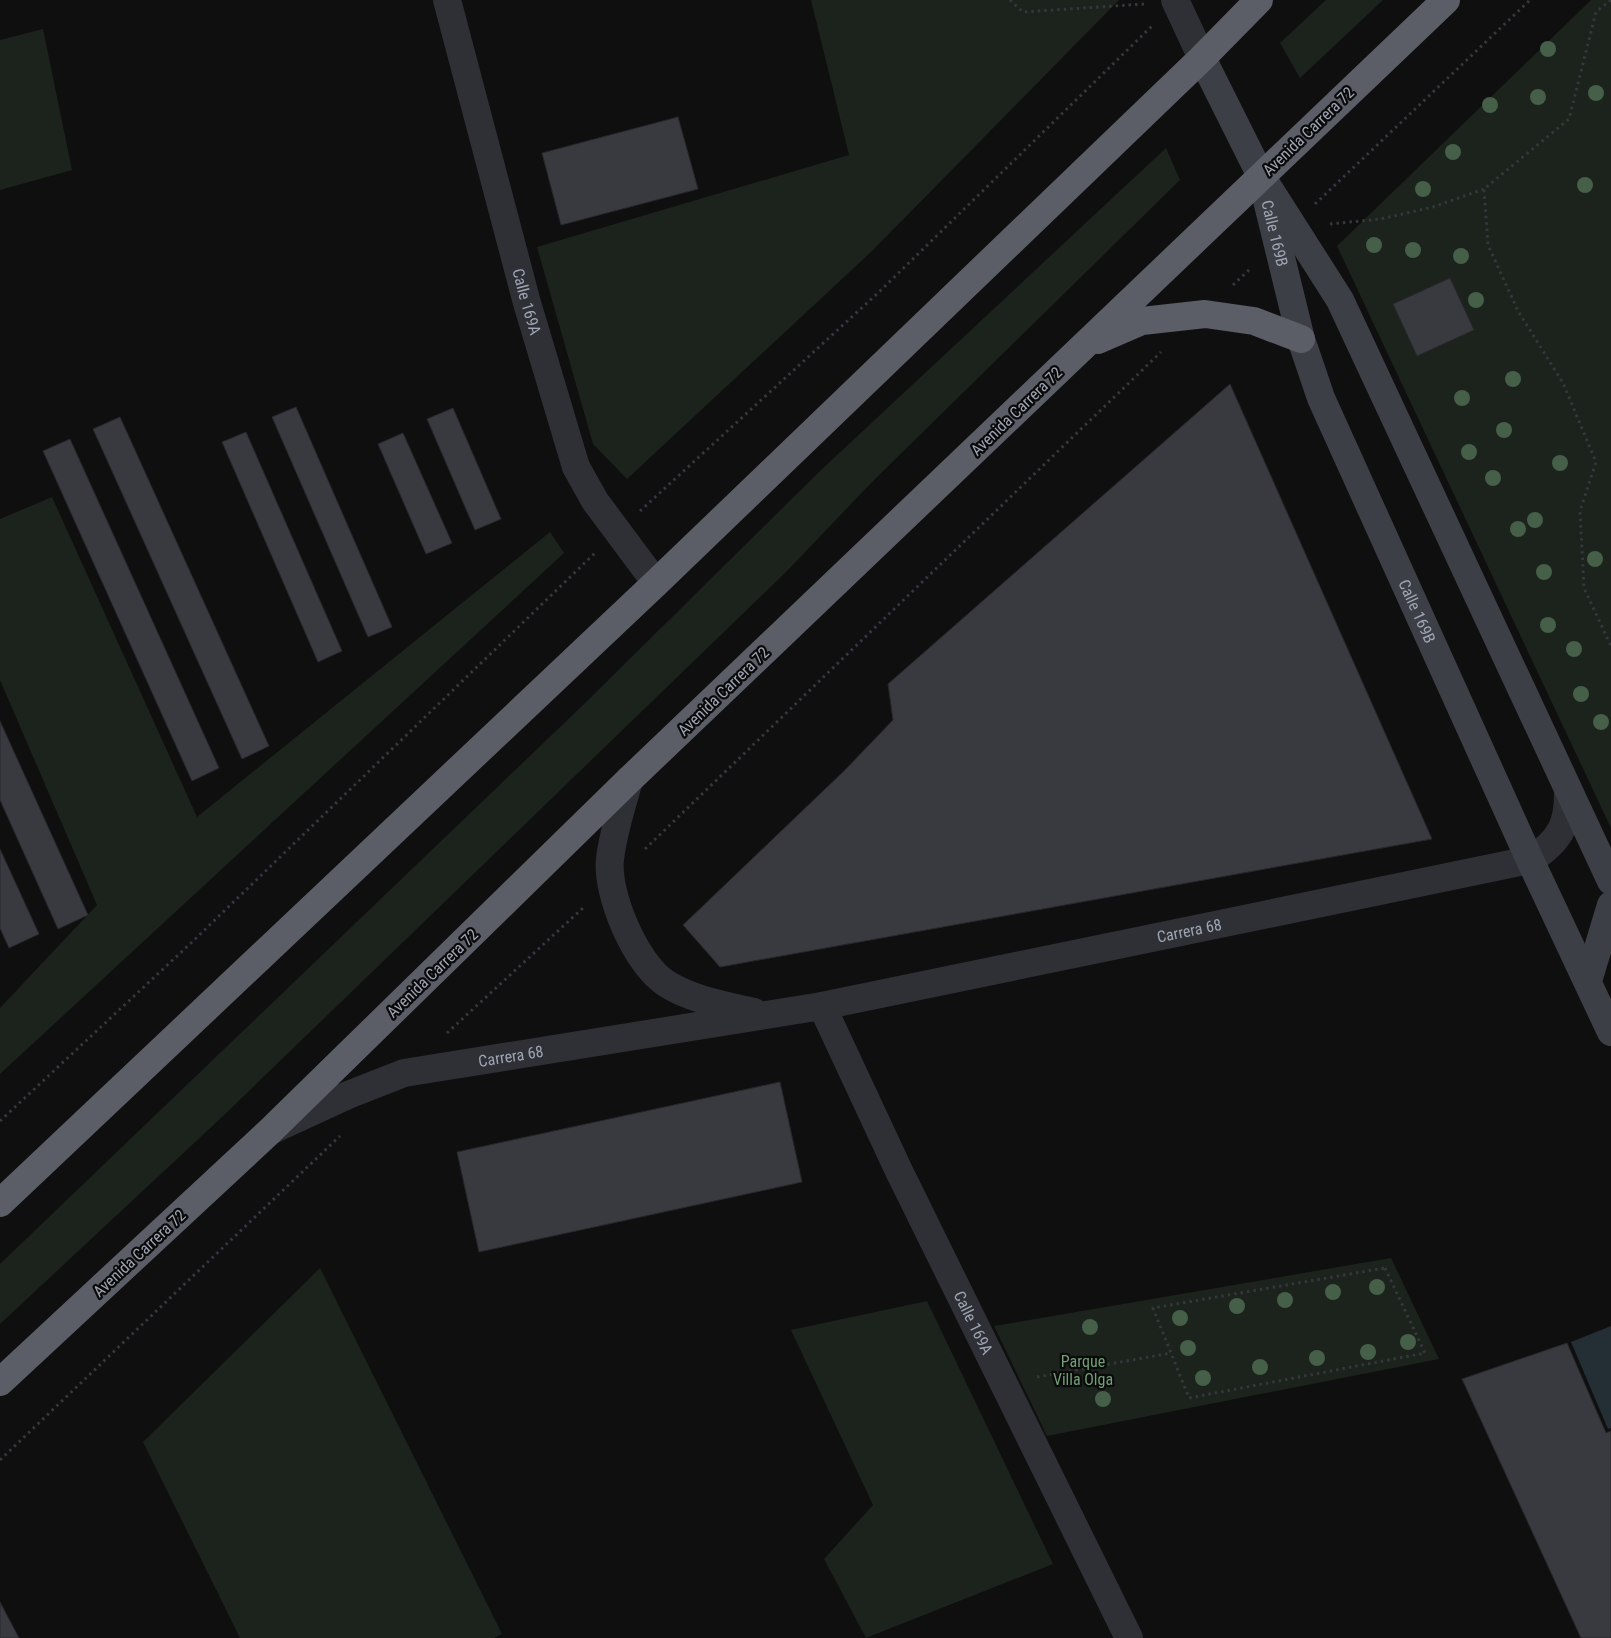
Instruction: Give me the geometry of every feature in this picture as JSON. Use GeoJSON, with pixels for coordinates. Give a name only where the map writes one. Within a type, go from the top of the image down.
{"type":"FeatureCollection","features":[{"type":"Feature","properties":{"kind":"highway"},"geometry":{"type":"LineString","coordinates":[[0,1203],[656,583],[1202,58],[1259,0]]}},
{"type":"Feature","properties":{"kind":"highway","name":"Avenida Carrera 72"},"geometry":{"type":"LineString","coordinates":[[0,1382],[269,1132],[630,780],[1446,0]]}},
{"type":"Feature","properties":{"kind":"highway"},"geometry":{"type":"LineString","coordinates":[[1083,346],[1142,321],[1205,314],[1254,321],[1301,339]]}},
{"type":"Feature","properties":{"kind":"main road","name":"Calle 169B"},"geometry":{"type":"LineString","coordinates":[[1202,58],[1261,176],[1285,234],[1301,339],[1321,398],[1530,860],[1611,1032]]}},
{"type":"Feature","properties":{"kind":"main road","name":"Calle 169B"},"geometry":{"type":"LineString","coordinates":[[1285,234],[1340,300],[1611,880]]}},
{"type":"Feature","properties":{"kind":"main road"},"geometry":{"type":"LineString","coordinates":[[1588,981],[1611,905]]}},
{"type":"Feature","properties":{"kind":"street","name":"Calle 169A"},"geometry":{"type":"LineString","coordinates":[[447,0],[527,303],[576,467],[594,501],[656,583]]}},
{"type":"Feature","properties":{"kind":"street","name":"Calle 169B"},"geometry":{"type":"LineString","coordinates":[[1175,1],[1202,58]]}},
{"type":"Feature","properties":{"kind":"street","name":"Carrera 68"},"geometry":{"type":"LineString","coordinates":[[630,780],[617,823],[610,860],[611,882],[629,935],[644,962],[666,983],[696,998],[765,1015]]}},
{"type":"Feature","properties":{"kind":"street","name":"Carrera 68"},"geometry":{"type":"LineString","coordinates":[[269,1132],[404,1073],[822,1006],[1530,860],[1544,851],[1561,832],[1569,807],[1568,790]]}},
{"type":"Feature","properties":{"kind":"street","name":"Calle 169A"},"geometry":{"type":"LineString","coordinates":[[822,1006],[899,1171],[1128,1638]]}},
{"type":"Feature","properties":{"kind":"path"},"geometry":{"type":"LineString","coordinates":[[1010,0],[1023,12],[1175,1]]}},
{"type":"Feature","properties":{"kind":"path"},"geometry":{"type":"LineString","coordinates":[[1205,314],[1285,234],[1530,0]]}},
{"type":"Feature","properties":{"kind":"path"},"geometry":{"type":"LineString","coordinates":[[1285,234],[1327,225],[1381,219],[1433,206],[1484,189],[1569,119],[1596,12],[1611,0]]}},
{"type":"Feature","properties":{"kind":"path"},"geometry":{"type":"LineString","coordinates":[[0,1121],[191,944],[617,532],[879,292],[1175,1]]}},
{"type":"Feature","properties":{"kind":"path"},"geometry":{"type":"LineString","coordinates":[[1484,189],[1488,245],[1518,311],[1562,383],[1596,462],[1580,511],[1584,588],[1611,646]]}},
{"type":"Feature","properties":{"kind":"path"},"geometry":{"type":"LineString","coordinates":[[440,1040],[611,882],[1162,352]]}},
{"type":"Feature","properties":{"kind":"path"},"geometry":{"type":"LineString","coordinates":[[0,1460],[340,1135]]}},
{"type":"Feature","properties":{"kind":"path"},"geometry":{"type":"LineString","coordinates":[[1385,1268],[1425,1353],[1189,1398],[1171,1353],[1153,1308],[1385,1268]]}},
{"type":"Feature","properties":{"kind":"path"},"geometry":{"type":"LineString","coordinates":[[1028,1379],[1171,1353]]}},
{"type":"Feature","properties":{"kind":"green space"},"geometry":{"type":"Polygon","coordinates":[[[811,0],[1119,0],[871,252],[627,479],[593,444],[537,247],[849,155],[811,0]]]}},
{"type":"Feature","properties":{"kind":"green space"},"geometry":{"type":"Polygon","coordinates":[[[1326,0],[1383,0],[1300,78],[1280,43],[1326,0]]]}},
{"type":"Feature","properties":{"kind":"green space"},"geometry":{"type":"Polygon","coordinates":[[[1591,0],[1611,0],[1611,828],[1337,246],[1591,0]]]}},
{"type":"Feature","properties":{"kind":"green space"},"geometry":{"type":"Polygon","coordinates":[[[43,29],[72,170],[0,190],[0,40],[43,29]]]}},
{"type":"Feature","properties":{"kind":"green space"},"geometry":{"type":"Polygon","coordinates":[[[1166,148],[1180,180],[871,483],[787,571],[221,1118],[0,1324],[0,1264],[581,707],[821,470],[1166,148]]]}},
{"type":"Feature","properties":{"kind":"green space"},"geometry":{"type":"Polygon","coordinates":[[[52,497],[197,817],[550,532],[564,553],[0,1074],[0,1008],[97,905],[0,680],[0,519],[52,497]]]}},
{"type":"Feature","properties":{"kind":"green space","name":"Parque Villa Olga"},"geometry":{"type":"Polygon","coordinates":[[[1391,1258],[1439,1359],[1047,1436],[994,1326],[1391,1258]]]}},
{"type":"Feature","properties":{"kind":"green space"},"geometry":{"type":"Polygon","coordinates":[[[320,1268],[502,1634],[494,1638],[240,1638],[143,1442],[320,1268]]]}},
{"type":"Feature","properties":{"kind":"green space"},"geometry":{"type":"Polygon","coordinates":[[[927,1301],[1053,1564],[866,1638],[824,1559],[873,1505],[791,1330],[927,1301]]]}},
{"type":"Feature","properties":{"kind":"shaded area"},"geometry":{"type":"Polygon","coordinates":[[[1611,1326],[1611,1428],[1608,1429],[1571,1342],[1611,1326]]]}},
{"type":"Feature","properties":{"kind":"building"},"geometry":{"type":"Polygon","coordinates":[[[678,117],[698,189],[561,225],[542,153],[678,117]]]}},
{"type":"Feature","properties":{"kind":"building"},"geometry":{"type":"Polygon","coordinates":[[[1450,278],[1474,330],[1417,356],[1393,304],[1450,278]]]}},
{"type":"Feature","properties":{"kind":"building"},"geometry":{"type":"Polygon","coordinates":[[[1230,384],[1432,839],[720,967],[683,925],[845,770],[893,720],[888,684],[1230,384]]]}},
{"type":"Feature","properties":{"kind":"building"},"geometry":{"type":"Polygon","coordinates":[[[296,407],[392,627],[368,637],[272,417],[296,407]]]}},
{"type":"Feature","properties":{"kind":"building"},"geometry":{"type":"Polygon","coordinates":[[[453,408],[501,519],[475,530],[427,419],[453,408]]]}},
{"type":"Feature","properties":{"kind":"building"},"geometry":{"type":"Polygon","coordinates":[[[120,417],[269,746],[242,759],[93,429],[120,417]]]}},
{"type":"Feature","properties":{"kind":"building"},"geometry":{"type":"Polygon","coordinates":[[[246,432],[342,651],[318,662],[222,442],[246,432]]]}},
{"type":"Feature","properties":{"kind":"building"},"geometry":{"type":"Polygon","coordinates":[[[403,433],[452,543],[426,554],[378,444],[403,433]]]}},
{"type":"Feature","properties":{"kind":"building"},"geometry":{"type":"Polygon","coordinates":[[[70,439],[219,768],[192,781],[43,451],[70,439]]]}},
{"type":"Feature","properties":{"kind":"building"},"geometry":{"type":"Polygon","coordinates":[[[0,721],[88,915],[58,929],[0,800],[0,721]]]}},
{"type":"Feature","properties":{"kind":"building"},"geometry":{"type":"Polygon","coordinates":[[[0,849],[39,934],[9,948],[0,928],[0,849]]]}},
{"type":"Feature","properties":{"kind":"building"},"geometry":{"type":"Polygon","coordinates":[[[780,1082],[802,1182],[479,1252],[457,1152],[780,1082]]]}},
{"type":"Feature","properties":{"kind":"building"},"geometry":{"type":"Polygon","coordinates":[[[1567,1343],[1606,1433],[1611,1431],[1611,1638],[1581,1638],[1462,1379],[1567,1343]]]}},
{"type":"Feature","properties":{"kind":"building"},"geometry":{"type":"Polygon","coordinates":[[[0,1602],[19,1638],[0,1638],[0,1602]]]}}]}
